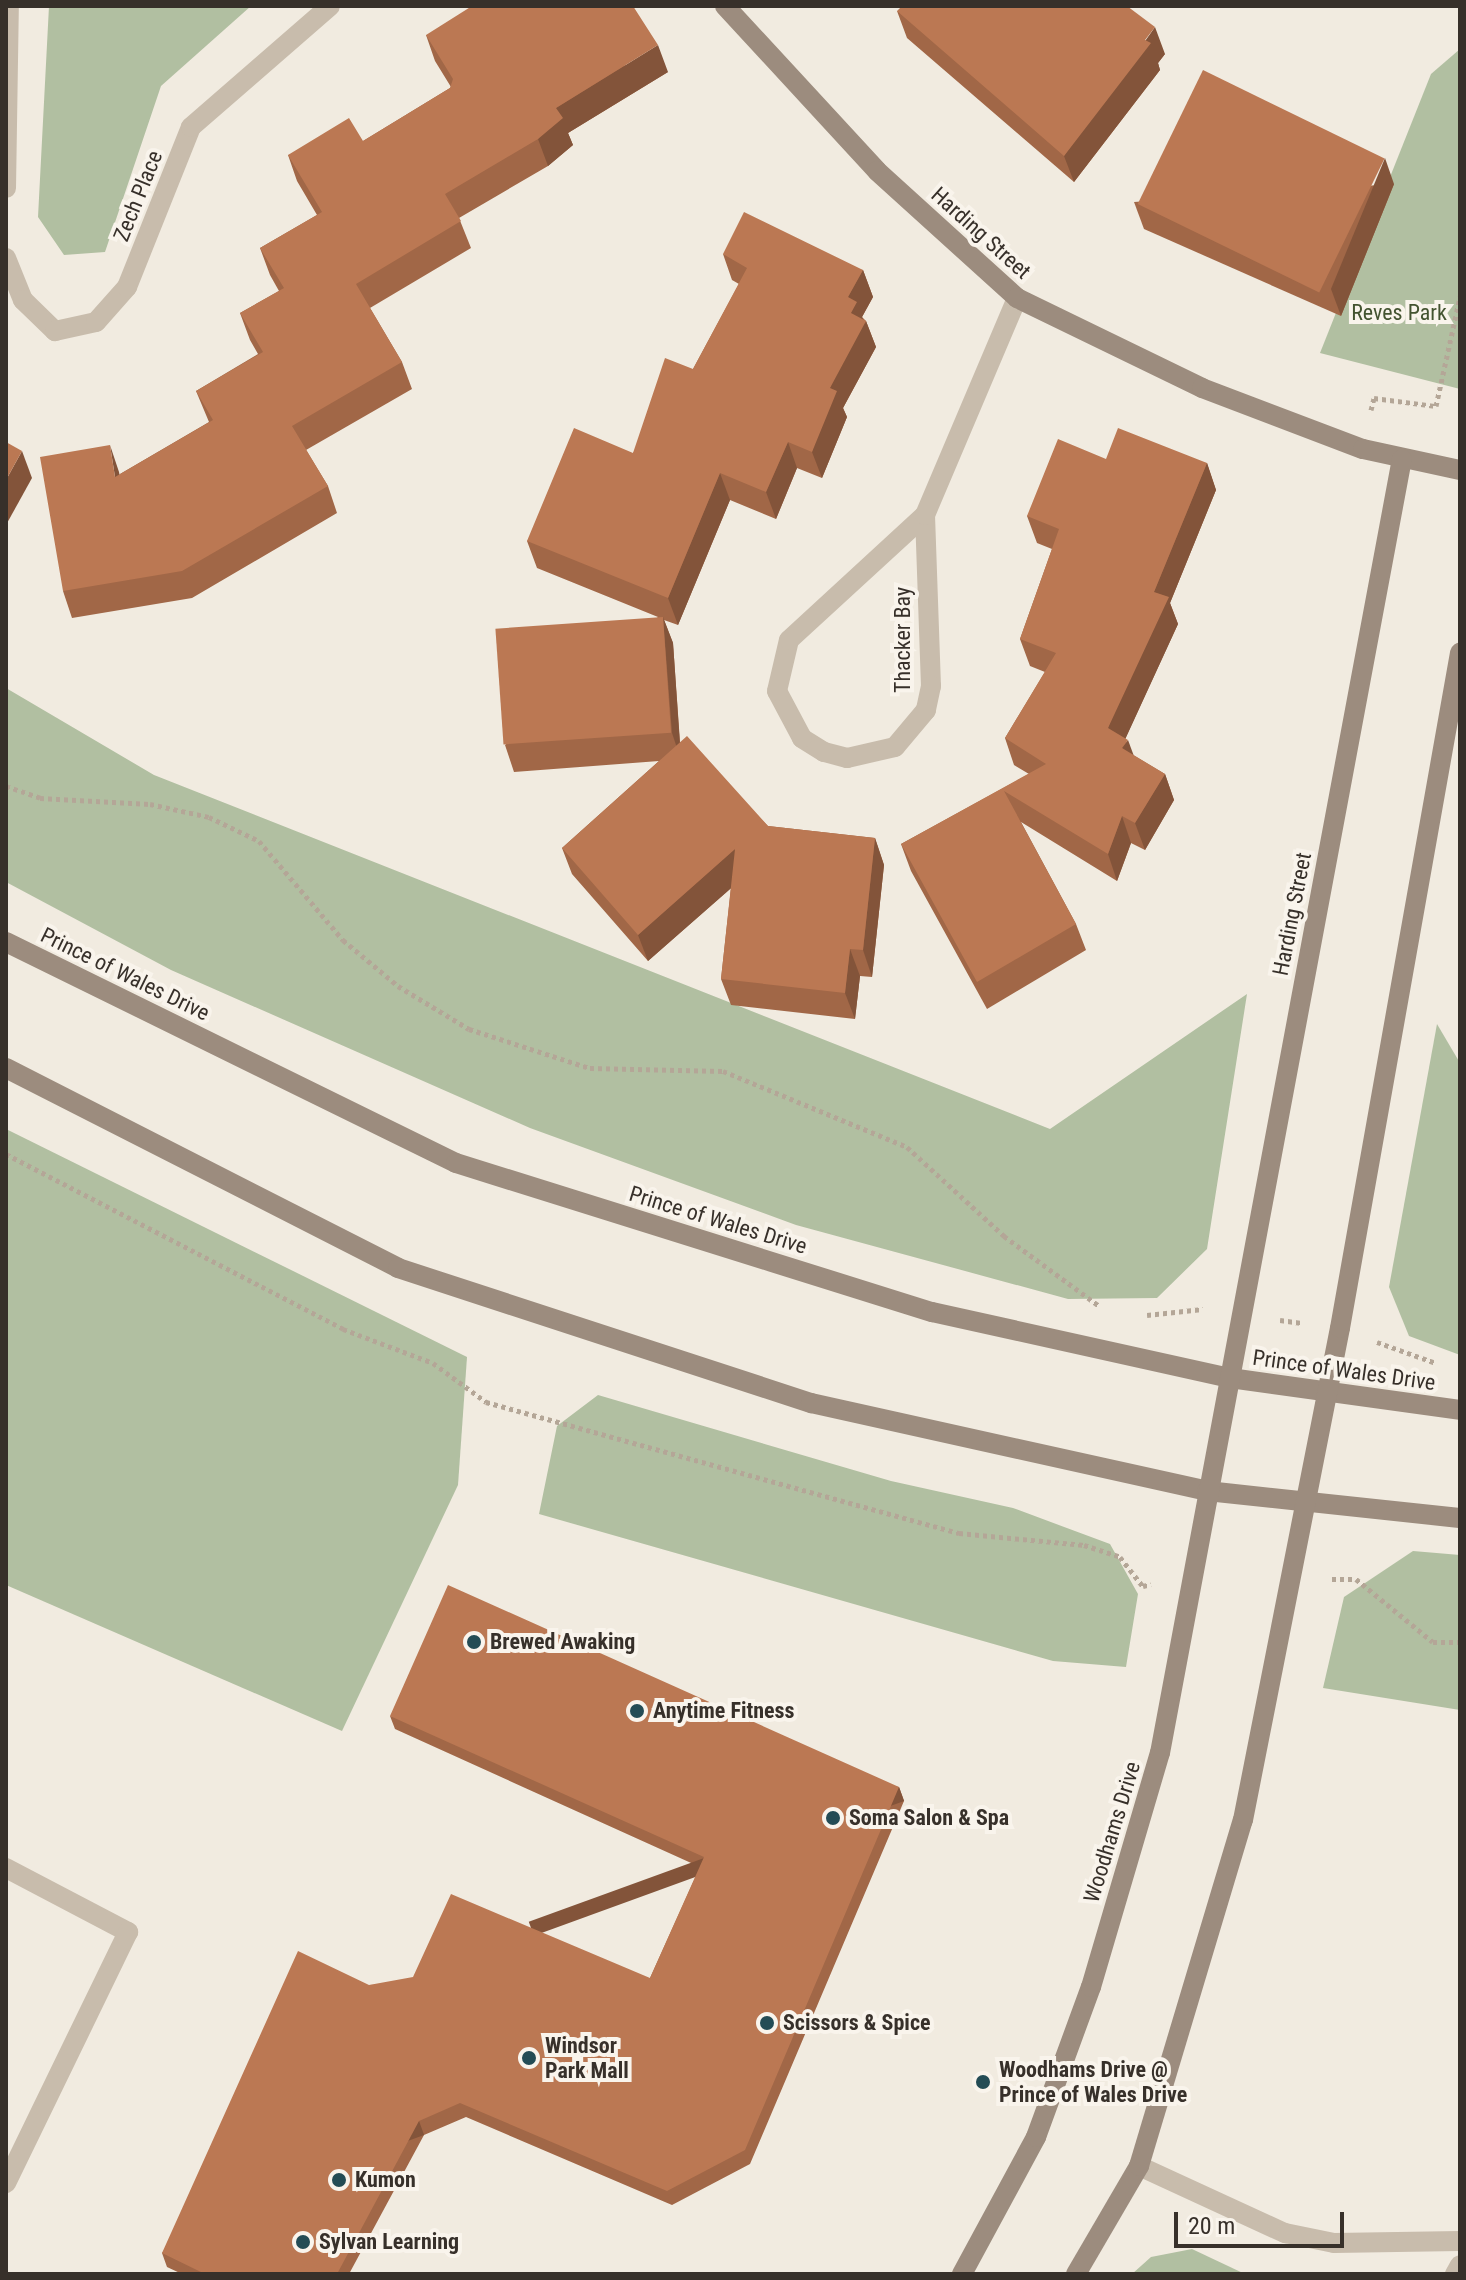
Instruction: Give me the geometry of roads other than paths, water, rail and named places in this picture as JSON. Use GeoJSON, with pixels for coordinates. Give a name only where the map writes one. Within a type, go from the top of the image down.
{"type":"FeatureCollection","features":[{"type":"Feature","properties":{"kind":"street"},"geometry":{"type":"LineString","coordinates":[[6,188],[9,6]]}},
{"type":"Feature","properties":{"kind":"street","name":"Zech Place"},"geometry":{"type":"LineString","coordinates":[[6,258],[23,300],[55,331],[96,322],[127,287],[191,127],[330,6]]}},
{"type":"Feature","properties":{"kind":"street","name":"Harding Street"},"geometry":{"type":"LineString","coordinates":[[725,6],[877,171],[1017,298],[1202,388],[1363,449],[1460,470]]}},
{"type":"Feature","properties":{"kind":"street","name":"Thacker Bay"},"geometry":{"type":"LineString","coordinates":[[925,515],[931,686],[926,710],[895,747],[872,756],[824,752],[786,716],[779,664],[789,640],[925,515],[1017,298]]}},
{"type":"Feature","properties":{"kind":"street","name":"Harding Street"},"geometry":{"type":"LineString","coordinates":[[1230,1378],[1402,459]]}},
{"type":"Feature","properties":{"kind":"street"},"geometry":{"type":"LineString","coordinates":[[1076,2274],[1139,2166],[1243,1820],[1340,1328],[1460,653]]}},
{"type":"Feature","properties":{"kind":"street","name":"Prince of Wales Drive"},"geometry":{"type":"LineString","coordinates":[[6,942],[456,1163],[932,1312],[1230,1378],[1327,1394],[1460,1410]]}},
{"type":"Feature","properties":{"kind":"street"},"geometry":{"type":"LineString","coordinates":[[6,1068],[398,1268],[811,1403],[1207,1491],[1307,1505],[1460,1518]]}},
{"type":"Feature","properties":{"kind":"street","name":"Woodhams Drive"},"geometry":{"type":"LineString","coordinates":[[962,2274],[1036,2137],[1091,1987],[1160,1753],[1230,1378]]}},
{"type":"Feature","properties":{"kind":"street"},"geometry":{"type":"LineString","coordinates":[[6,1868],[128,1932],[6,2183]]}},
{"type":"Feature","properties":{"kind":"street"},"geometry":{"type":"LineString","coordinates":[[1139,2166],[1285,2233],[1334,2243],[1460,2241]]}},
{"type":"Feature","properties":{"kind":"street"},"geometry":{"type":"LineString","coordinates":[[1455,2274],[1460,2265]]}},
{"type":"Feature","properties":{"kind":"place","name":"Brewed Awaking"},"geometry":{"type":"Point","coordinates":[474,1642]}},
{"type":"Feature","properties":{"kind":"place","name":"Anytime Fitness"},"geometry":{"type":"Point","coordinates":[637,1711]}},
{"type":"Feature","properties":{"kind":"place","name":"Soma Salon & Spa"},"geometry":{"type":"Point","coordinates":[833,1818]}},
{"type":"Feature","properties":{"kind":"place","name":"Scissors & Spice"},"geometry":{"type":"Point","coordinates":[767,2023]}},
{"type":"Feature","properties":{"kind":"place","name":"Windsor Park Mall"},"geometry":{"type":"Point","coordinates":[529,2058]}},
{"type":"Feature","properties":{"kind":"place","name":"Woodhams Drive @ Prince of Wales Drive"},"geometry":{"type":"Point","coordinates":[983,2082]}},
{"type":"Feature","properties":{"kind":"place","name":"Kumon"},"geometry":{"type":"Point","coordinates":[339,2180]}},
{"type":"Feature","properties":{"kind":"place","name":"Sylvan Learning"},"geometry":{"type":"Point","coordinates":[303,2242]}},
{"type":"Feature","properties":{"kind":"park label","name":"Reves Park"},"geometry":{"type":"Point","coordinates":[1399,313]}}]}
